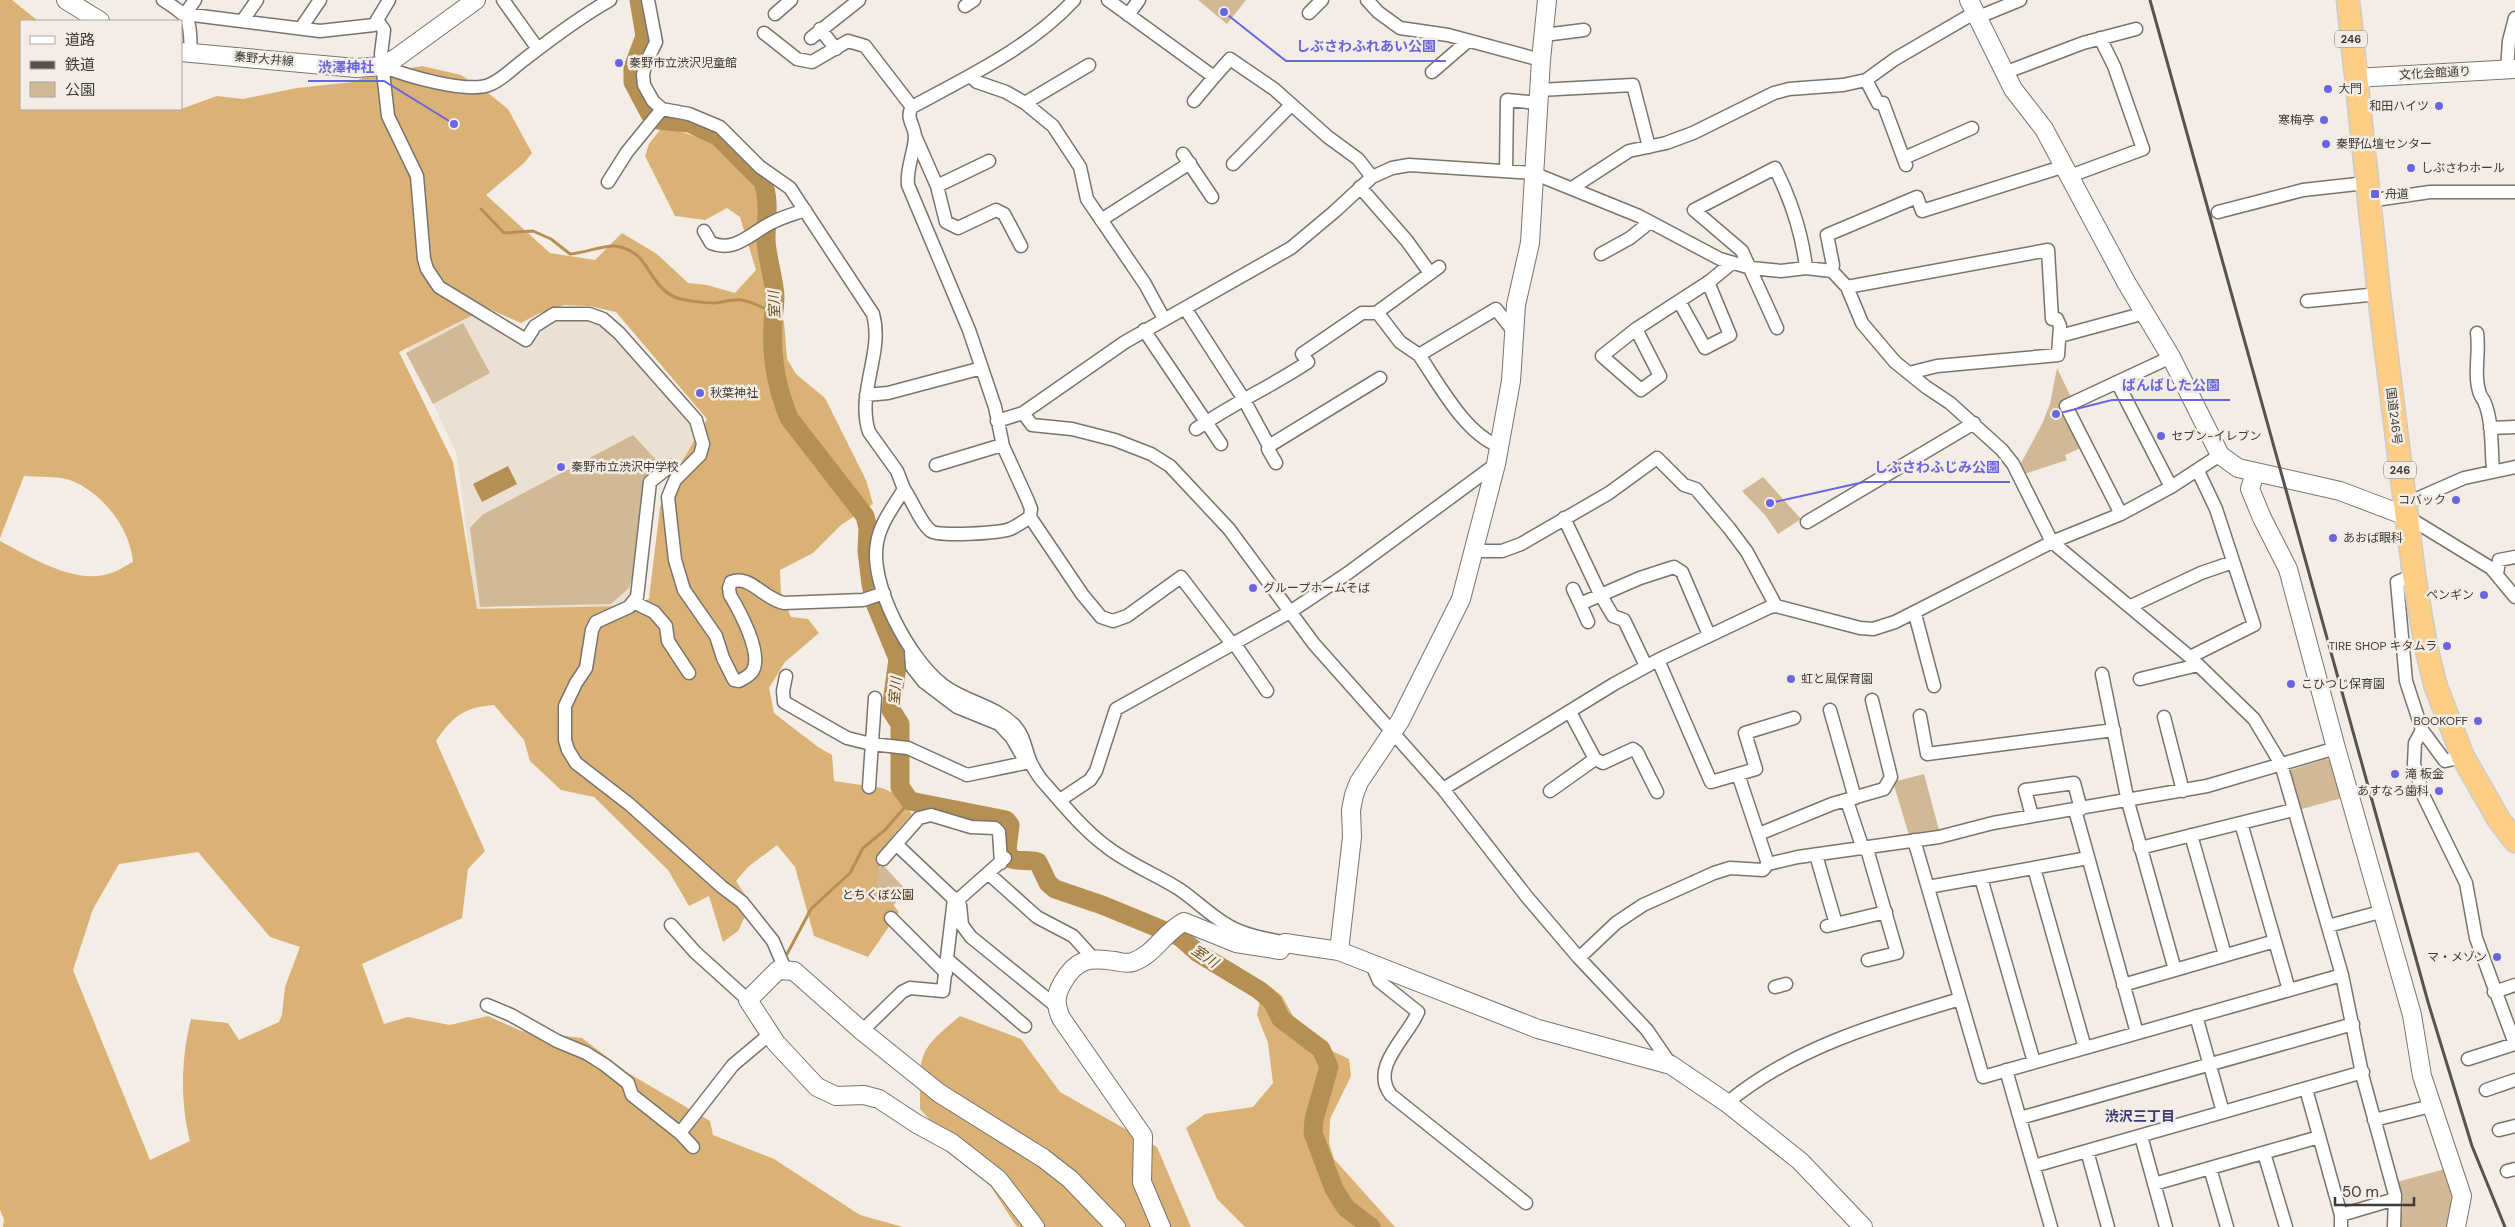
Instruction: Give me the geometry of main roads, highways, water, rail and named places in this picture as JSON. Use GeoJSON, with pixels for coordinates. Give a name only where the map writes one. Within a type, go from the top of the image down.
{"type":"FeatureCollection","features":[{"type":"Feature","properties":{"kind":"highway","name":"国道246号"},"geometry":{"type":"LineString","coordinates":[[2348,0],[2378,294],[2414,575],[2426,647],[2436,687],[2463,757],[2489,804],[2515,841]]}},
{"type":"Feature","properties":{"kind":"waterway","name":"室川"},"geometry":{"type":"LineString","coordinates":[[639,0],[645,36],[633,68],[633,82],[650,114],[658,120],[689,123],[719,137],[763,182],[767,204],[766,240],[775,297],[773,321],[775,372],[789,418],[865,516],[868,528],[867,551],[875,603],[898,659],[891,710],[900,724],[900,787],[910,801],[1006,820],[1010,825],[1007,850],[1011,859],[1038,862],[1048,883],[1055,889],[1102,905],[1180,937],[1198,953],[1259,990],[1272,1001],[1281,1019],[1321,1049],[1329,1067],[1314,1119],[1313,1133],[1334,1189],[1346,1208],[1371,1227]]}},
{"type":"Feature","properties":{"kind":"waterway"},"geometry":{"type":"LineString","coordinates":[[481,209],[504,233],[533,231],[551,239],[570,254],[610,246],[627,249],[643,261],[659,286],[677,298],[711,303],[742,300],[774,313]]}},
{"type":"Feature","properties":{"kind":"waterway"},"geometry":{"type":"LineString","coordinates":[[787,954],[811,909],[850,873],[863,848],[885,830],[910,801]]}},
{"type":"Feature","properties":{"kind":"railway"},"geometry":{"type":"LineString","coordinates":[[2150,0],[2428,1002],[2472,1146],[2505,1227]]}},
{"type":"Feature","properties":{"kind":"place","name":"しぶさわふれあい公園"},"geometry":{"type":"Point","coordinates":[1224,12]}},
{"type":"Feature","properties":{"kind":"place","name":"秦野市立渋沢児童館"},"geometry":{"type":"Point","coordinates":[619,63]}},
{"type":"Feature","properties":{"kind":"place","name":"大門"},"geometry":{"type":"Point","coordinates":[2328,89]}},
{"type":"Feature","properties":{"kind":"place","name":"和田ハイツ"},"geometry":{"type":"Point","coordinates":[2439,106]}},
{"type":"Feature","properties":{"kind":"place","name":"寒梅亭"},"geometry":{"type":"Point","coordinates":[2324,120]}},
{"type":"Feature","properties":{"kind":"place","name":"渋澤神社"},"geometry":{"type":"Point","coordinates":[454,124]}},
{"type":"Feature","properties":{"kind":"place","name":"秦野仏壇センター"},"geometry":{"type":"Point","coordinates":[2326,144]}},
{"type":"Feature","properties":{"kind":"place","name":"しぶさわホール"},"geometry":{"type":"Point","coordinates":[2411,168]}},
{"type":"Feature","properties":{"kind":"place","name":"舟道"},"geometry":{"type":"Point","coordinates":[2375,194]}},
{"type":"Feature","properties":{"kind":"place","name":"秋葉神社"},"geometry":{"type":"Point","coordinates":[700,393]}},
{"type":"Feature","properties":{"kind":"place","name":"ばんばした公園"},"geometry":{"type":"Point","coordinates":[2056,414]}},
{"type":"Feature","properties":{"kind":"place","name":"セブン-イレブン"},"geometry":{"type":"Point","coordinates":[2161,436]}},
{"type":"Feature","properties":{"kind":"place","name":"秦野市立渋沢中学校"},"geometry":{"type":"Point","coordinates":[561,467]}},
{"type":"Feature","properties":{"kind":"place","name":"コバック"},"geometry":{"type":"Point","coordinates":[2456,500]}},
{"type":"Feature","properties":{"kind":"place","name":"しぶさわふじみ公園"},"geometry":{"type":"Point","coordinates":[1770,503]}},
{"type":"Feature","properties":{"kind":"place","name":"あおば眼科"},"geometry":{"type":"Point","coordinates":[2333,538]}},
{"type":"Feature","properties":{"kind":"place","name":"グループホームそば"},"geometry":{"type":"Point","coordinates":[1253,588]}},
{"type":"Feature","properties":{"kind":"place","name":"ペンギン"},"geometry":{"type":"Point","coordinates":[2484,595]}},
{"type":"Feature","properties":{"kind":"place","name":"TIRE SHOP キタムラ"},"geometry":{"type":"Point","coordinates":[2447,646]}},
{"type":"Feature","properties":{"kind":"place","name":"虹と風保育園"},"geometry":{"type":"Point","coordinates":[1791,679]}},
{"type":"Feature","properties":{"kind":"place","name":"こひつじ保育園"},"geometry":{"type":"Point","coordinates":[2291,684]}},
{"type":"Feature","properties":{"kind":"place","name":"BOOKOFF"},"geometry":{"type":"Point","coordinates":[2478,721]}},
{"type":"Feature","properties":{"kind":"place","name":"滝 板金"},"geometry":{"type":"Point","coordinates":[2395,774]}},
{"type":"Feature","properties":{"kind":"place","name":"あすなろ歯科"},"geometry":{"type":"Point","coordinates":[2439,791]}},
{"type":"Feature","properties":{"kind":"place","name":"マ・メゾン"},"geometry":{"type":"Point","coordinates":[2497,957]}},
{"type":"Feature","properties":{"kind":"district","name":"渋沢三丁目"},"geometry":{"type":"Point","coordinates":[2140,1116]}},
{"type":"Feature","properties":{"kind":"park label","name":"とちくぼ公園"},"geometry":{"type":"Point","coordinates":[878,895]}}]}
